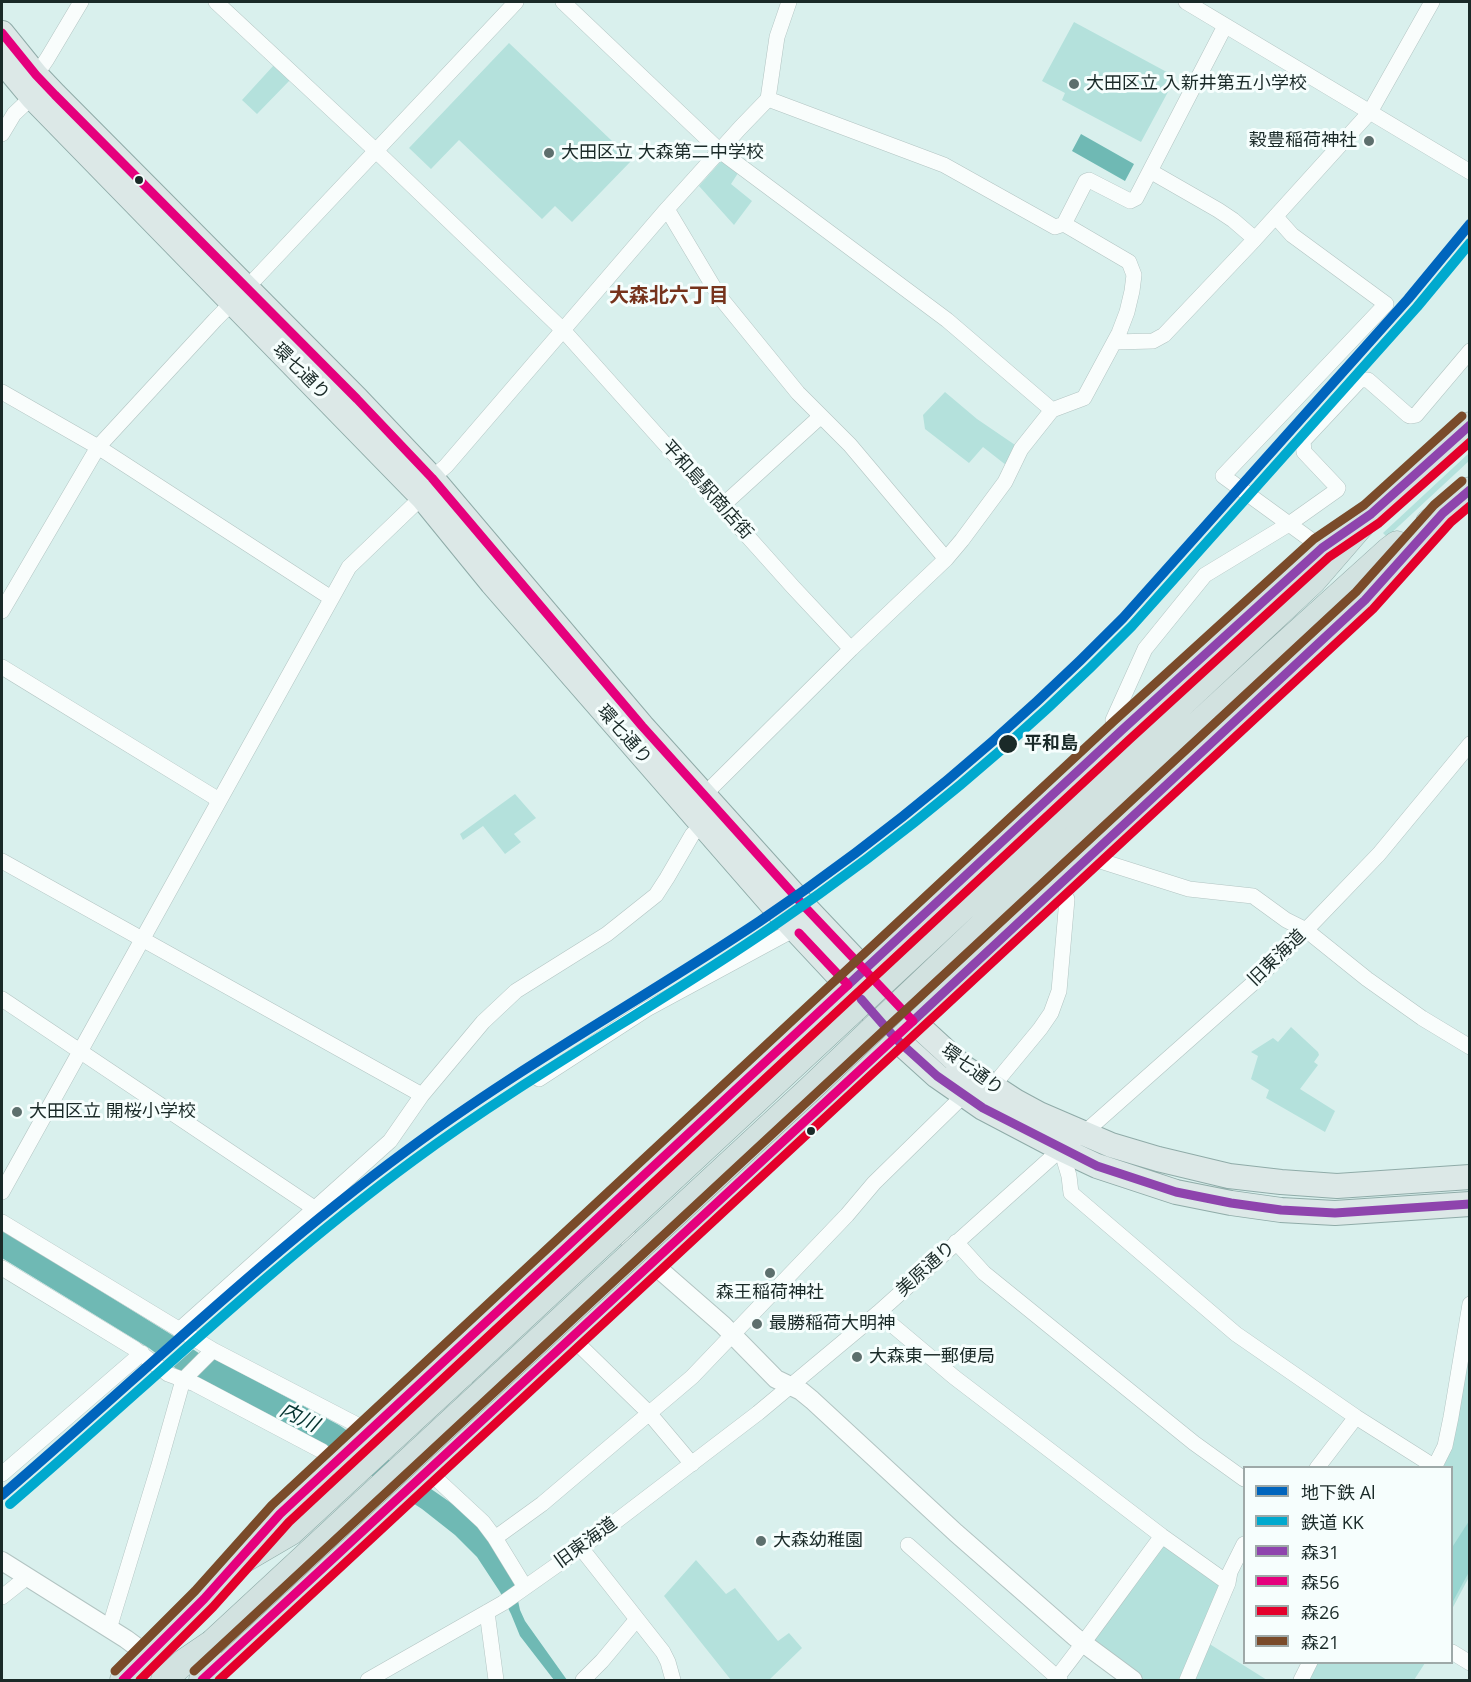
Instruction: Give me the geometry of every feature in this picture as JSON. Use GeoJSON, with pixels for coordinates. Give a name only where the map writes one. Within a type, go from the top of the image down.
{"type":"FeatureCollection","features":[{"type":"Feature","properties":{"kind":"highway"},"geometry":{"type":"LineString","coordinates":[[372,1438],[463,1373],[1313,581],[1371,514],[1470,425]]}},
{"type":"Feature","properties":{"kind":"highway"},"geometry":{"type":"LineString","coordinates":[[184,1680],[213,1643],[818,1082],[1080,849],[1274,654],[1389,550],[1460,503]]}},
{"type":"Feature","properties":{"kind":"highway"},"geometry":{"type":"LineString","coordinates":[[123,1680],[238,1563],[280,1514],[344,1464],[372,1438],[604,1213],[1122,730],[1322,548],[1371,514]]}},
{"type":"Feature","properties":{"kind":"highway"},"geometry":{"type":"LineString","coordinates":[[202,1680],[1049,894],[1080,849]]}},
{"type":"Feature","properties":{"kind":"highway"},"geometry":{"type":"LineString","coordinates":[[663,1159],[696,1151],[796,1078],[939,951],[1009,910],[1049,894]]}},
{"type":"Feature","properties":{"kind":"highway"},"geometry":{"type":"LineString","coordinates":[[164,1680],[184,1662],[213,1643]]}},
{"type":"Feature","properties":{"kind":"main road","name":"環七通り"},"geometry":{"type":"LineString","coordinates":[[2,33],[34,86]]}},
{"type":"Feature","properties":{"kind":"main road","name":"環七通り"},"geometry":{"type":"LineString","coordinates":[[2,62],[34,86],[239,295],[357,399],[427,487],[804,906],[856,977],[881,1003],[913,1021],[963,1067],[1039,1114],[1111,1145],[1229,1176],[1337,1186],[1470,1177]]}},
{"type":"Feature","properties":{"kind":"main road","name":"環七通り"},"geometry":{"type":"LineString","coordinates":[[427,487],[492,583],[702,824],[795,929],[856,977]]}},
{"type":"Feature","properties":{"kind":"main road","name":"環七通り"},"geometry":{"type":"LineString","coordinates":[[881,1003],[895,1038],[937,1076],[983,1108],[1097,1166],[1176,1192],[1281,1210],[1335,1213],[1470,1204]]}},
{"type":"Feature","properties":{"kind":"street"},"geometry":{"type":"LineString","coordinates":[[2,134],[34,86],[47,59],[81,2]]}},
{"type":"Feature","properties":{"kind":"street","name":"平和島駅商店街"},"geometry":{"type":"LineString","coordinates":[[216,2],[563,330],[851,649]]}},
{"type":"Feature","properties":{"kind":"street"},"geometry":{"type":"LineString","coordinates":[[2,611],[98,447],[516,2]]}},
{"type":"Feature","properties":{"kind":"street"},"geometry":{"type":"LineString","coordinates":[[562,2],[720,151],[939,313],[1052,410]]}},
{"type":"Feature","properties":{"kind":"street"},"geometry":{"type":"LineString","coordinates":[[2,1192],[349,567],[446,466],[667,209],[768,99],[777,37],[789,2]]}},
{"type":"Feature","properties":{"kind":"street"},"geometry":{"type":"LineString","coordinates":[[1186,2],[1470,172]]}},
{"type":"Feature","properties":{"kind":"street"},"geometry":{"type":"LineString","coordinates":[[1115,342],[1153,340],[1164,335],[1255,239],[1370,112],[1432,2]]}},
{"type":"Feature","properties":{"kind":"street"},"geometry":{"type":"LineString","coordinates":[[768,99],[944,165],[1054,227],[1064,224],[1086,181],[1089,180],[1130,201],[1136,198],[1225,26]]}},
{"type":"Feature","properties":{"kind":"street"},"geometry":{"type":"LineString","coordinates":[[1150,171],[1218,210],[1255,239]]}},
{"type":"Feature","properties":{"kind":"street"},"geometry":{"type":"LineString","coordinates":[[667,209],[719,296],[798,393],[850,445],[946,559]]}},
{"type":"Feature","properties":{"kind":"street"},"geometry":{"type":"LineString","coordinates":[[1275,217],[1292,235],[1386,304],[1223,476],[1322,548]]}},
{"type":"Feature","properties":{"kind":"street"},"geometry":{"type":"LineString","coordinates":[[704,795],[851,649],[946,559],[1005,482],[1021,449],[1052,410],[1084,398],[1115,342],[1127,312],[1134,274],[1129,262],[1064,224]]}},
{"type":"Feature","properties":{"kind":"street"},"geometry":{"type":"LineString","coordinates":[[1122,730],[1113,720],[1145,649],[1205,575],[1289,524],[1338,488],[1304,452],[1302,441],[1359,381],[1368,380],[1408,415],[1419,414],[1470,351]]}},
{"type":"Feature","properties":{"kind":"street"},"geometry":{"type":"LineString","coordinates":[[2,392],[98,447],[331,598]]}},
{"type":"Feature","properties":{"kind":"street"},"geometry":{"type":"LineString","coordinates":[[722,506],[821,416]]}},
{"type":"Feature","properties":{"kind":"street"},"geometry":{"type":"LineString","coordinates":[[2,667],[219,800]]}},
{"type":"Feature","properties":{"kind":"street","name":"旧東海道"},"geometry":{"type":"LineString","coordinates":[[1061,1149],[1084,1133],[1251,985],[1379,854],[1470,744]]}},
{"type":"Feature","properties":{"kind":"street"},"geometry":{"type":"LineString","coordinates":[[179,1330],[390,1141],[422,1095],[483,1023],[516,991],[607,934],[656,895],[668,879],[692,835],[702,824]]}},
{"type":"Feature","properties":{"kind":"street"},"geometry":{"type":"LineString","coordinates":[[1080,849],[1190,889],[1253,896],[1286,920],[1306,930],[1367,979],[1422,1018],[1470,1047]]}},
{"type":"Feature","properties":{"kind":"street"},"geometry":{"type":"LineString","coordinates":[[2,861],[422,1095]]}},
{"type":"Feature","properties":{"kind":"street"},"geometry":{"type":"LineString","coordinates":[[992,1087],[1040,1029],[1051,1013],[1059,992],[1067,899],[1049,894]]}},
{"type":"Feature","properties":{"kind":"street"},"geometry":{"type":"LineString","coordinates":[[539,1079],[647,1009],[795,929]]}},
{"type":"Feature","properties":{"kind":"street"},"geometry":{"type":"LineString","coordinates":[[2,999],[314,1208]]}},
{"type":"Feature","properties":{"kind":"street"},"geometry":{"type":"LineString","coordinates":[[495,1538],[542,1504],[692,1377],[848,1215],[874,1183],[964,1095]]}},
{"type":"Feature","properties":{"kind":"street"},"geometry":{"type":"LineString","coordinates":[[1061,1149],[1069,1176],[1071,1193],[1236,1334],[1356,1417],[1432,1466]]}},
{"type":"Feature","properties":{"kind":"street","name":"美原通り"},"geometry":{"type":"LineString","coordinates":[[791,1387],[878,1313],[1061,1149]]}},
{"type":"Feature","properties":{"kind":"street"},"geometry":{"type":"LineString","coordinates":[[604,1213],[652,1263],[733,1335],[776,1379],[801,1391],[812,1400],[956,1533],[1084,1644],[1133,1680]]}},
{"type":"Feature","properties":{"kind":"street"},"geometry":{"type":"LineString","coordinates":[[2,1222],[179,1330],[210,1353],[372,1438]]}},
{"type":"Feature","properties":{"kind":"street"},"geometry":{"type":"LineString","coordinates":[[956,1242],[984,1273],[1194,1443],[1243,1478]]}},
{"type":"Feature","properties":{"kind":"street"},"geometry":{"type":"LineString","coordinates":[[2,1268],[142,1353],[168,1374],[185,1378],[344,1464]]}},
{"type":"Feature","properties":{"kind":"street"},"geometry":{"type":"LineString","coordinates":[[1435,1466],[1445,1446],[1470,1304]]}},
{"type":"Feature","properties":{"kind":"street"},"geometry":{"type":"LineString","coordinates":[[878,1313],[954,1377],[1162,1536],[1228,1583]]}},
{"type":"Feature","properties":{"kind":"street"},"geometry":{"type":"LineString","coordinates":[[572,1338],[649,1413],[692,1464]]}},
{"type":"Feature","properties":{"kind":"street"},"geometry":{"type":"LineString","coordinates":[[2,1474],[142,1353]]}},
{"type":"Feature","properties":{"kind":"street"},"geometry":{"type":"LineString","coordinates":[[109,1629],[185,1378],[210,1353]]}},
{"type":"Feature","properties":{"kind":"street","name":"旧東海道"},"geometry":{"type":"LineString","coordinates":[[368,1680],[503,1603],[581,1548],[791,1387]]}},
{"type":"Feature","properties":{"kind":"street"},"geometry":{"type":"LineString","coordinates":[[1318,1466],[1356,1417]]}},
{"type":"Feature","properties":{"kind":"street"},"geometry":{"type":"LineString","coordinates":[[426,1473],[483,1522],[525,1587]]}},
{"type":"Feature","properties":{"kind":"street"},"geometry":{"type":"LineString","coordinates":[[908,1545],[1057,1680],[1162,1536]]}},
{"type":"Feature","properties":{"kind":"street"},"geometry":{"type":"LineString","coordinates":[[581,1548],[666,1657],[673,1680]]}},
{"type":"Feature","properties":{"kind":"street"},"geometry":{"type":"LineString","coordinates":[[1186,1680],[1228,1583],[1230,1572],[1243,1549]]}},
{"type":"Feature","properties":{"kind":"street"},"geometry":{"type":"LineString","coordinates":[[2,1561],[148,1656]]}},
{"type":"Feature","properties":{"kind":"street"},"geometry":{"type":"LineString","coordinates":[[2,1597],[27,1578]]}},
{"type":"Feature","properties":{"kind":"street"},"geometry":{"type":"LineString","coordinates":[[487,1612],[496,1680]]}},
{"type":"Feature","properties":{"kind":"street"},"geometry":{"type":"LineString","coordinates":[[583,1680],[602,1662],[637,1619]]}},
{"type":"Feature","properties":{"kind":"street"},"geometry":{"type":"LineString","coordinates":[[1453,1653],[1470,1663]]}},
{"type":"Feature","properties":{"kind":"street"},"geometry":{"type":"LineString","coordinates":[[1301,1680],[1309,1664]]}},
{"type":"Feature","properties":{"kind":"shaded area"},"geometry":{"type":"Polygon","coordinates":[[[1074,22],[1176,77],[1141,142],[1062,100],[1065,93],[1042,81],[1074,22]]]}},
{"type":"Feature","properties":{"kind":"shaded area"},"geometry":{"type":"Polygon","coordinates":[[[509,43],[632,160],[572,222],[555,206],[542,219],[459,140],[431,169],[409,148],[509,43]]]}},
{"type":"Feature","properties":{"kind":"shaded area"},"geometry":{"type":"Polygon","coordinates":[[[274,65],[290,80],[257,114],[242,100],[274,65]]]}},
{"type":"Feature","properties":{"kind":"shaded area"},"geometry":{"type":"Polygon","coordinates":[[[723,159],[740,170],[731,184],[752,201],[734,225],[699,186],[723,159]]]}},
{"type":"Feature","properties":{"kind":"shaded area"},"geometry":{"type":"Polygon","coordinates":[[[945,392],[977,419],[1021,449],[1011,469],[983,447],[969,463],[925,429],[923,415],[945,392]]]}},
{"type":"Feature","properties":{"kind":"shaded area"},"geometry":{"type":"Polygon","coordinates":[[[1469,453],[1469,461],[1387,537],[1383,533],[1469,453]]]}},
{"type":"Feature","properties":{"kind":"shaded area"},"geometry":{"type":"Polygon","coordinates":[[[515,794],[536,818],[514,834],[521,842],[505,854],[483,826],[463,840],[460,834],[515,794]]]}},
{"type":"Feature","properties":{"kind":"shaded area"},"geometry":{"type":"Polygon","coordinates":[[[1291,1027],[1319,1055],[1314,1062],[1318,1065],[1300,1089],[1335,1111],[1325,1132],[1266,1098],[1269,1090],[1251,1079],[1258,1056],[1251,1052],[1273,1038],[1278,1042],[1291,1027]]]}},
{"type":"Feature","properties":{"kind":"shaded area"},"geometry":{"type":"Polygon","coordinates":[[[1469,1313],[1469,1577],[1453,1607],[1453,1466],[1438,1466],[1469,1313]]]}},
{"type":"Feature","properties":{"kind":"shaded area"},"geometry":{"type":"Polygon","coordinates":[[[1469,1521],[1469,1572],[1453,1601],[1453,1546],[1469,1521]]]}},
{"type":"Feature","properties":{"kind":"shaded area"},"geometry":{"type":"Polygon","coordinates":[[[1164,1541],[1222,1582],[1188,1666],[1178,1680],[1145,1680],[1092,1642],[1164,1541]]]}},
{"type":"Feature","properties":{"kind":"shaded area"},"geometry":{"type":"Polygon","coordinates":[[[696,1560],[726,1594],[735,1588],[778,1641],[789,1633],[802,1648],[769,1680],[731,1680],[664,1596],[696,1560]]]}},
{"type":"Feature","properties":{"kind":"shaded area"},"geometry":{"type":"Polygon","coordinates":[[[1208,1643],[1267,1680],[1195,1680],[1208,1643]]]}},
{"type":"Feature","properties":{"kind":"shaded area"},"geometry":{"type":"Polygon","coordinates":[[[1313,1664],[1424,1664],[1414,1680],[1305,1680],[1313,1664]]]}},
{"type":"Feature","properties":{"kind":"water"},"geometry":{"type":"Polygon","coordinates":[[[1081,134],[1134,164],[1125,181],[1072,151],[1081,134]]]}},
{"type":"Feature","properties":{"kind":"water","name":"内川"},"geometry":{"type":"Polygon","coordinates":[[[2,1230],[200,1354],[206,1354],[339,1425],[457,1507],[486,1535],[514,1582],[520,1610],[525,1621],[567,1680],[554,1680],[520,1636],[500,1592],[477,1557],[455,1535],[422,1509],[324,1445],[178,1370],[149,1348],[2,1258],[2,1230]]]}},
{"type":"Feature","properties":{"kind":"pier"},"geometry":{"type":"Polygon","coordinates":[[[177,1334],[196,1347],[171,1369],[153,1355],[177,1334]]]}},
{"type":"Feature","properties":{"kind":"metro line","name":"Al"},"geometry":{"type":"LineString","coordinates":[[2,1495],[251,1276],[353,1191],[449,1120],[716,950],[809,887],[904,816],[994,740],[1123,618],[1408,299],[1470,224]]}},
{"type":"Feature","properties":{"kind":"rail line","name":"KK"},"geometry":{"type":"LineString","coordinates":[[10,1504],[259,1285],[361,1200],[457,1129],[725,958],[818,895],[912,824],[1003,749],[1132,626],[1417,307],[1470,243]]}},
{"type":"Feature","properties":{"kind":"transit line","name":"森56"},"geometry":{"type":"LineString","coordinates":[[2,33],[55,95],[357,399],[432,478],[642,726],[804,906],[913,1021],[202,1680]]}},
{"type":"Feature","properties":{"kind":"transit line","name":"森21"},"geometry":{"type":"LineString","coordinates":[[115,1671],[195,1591],[272,1505],[1114,721],[1314,539],[1364,505],[1462,416]]}},
{"type":"Feature","properties":{"kind":"transit line","name":"森31"},"geometry":{"type":"LineString","coordinates":[[848,985],[1322,548],[1371,514],[1470,425]]}},
{"type":"Feature","properties":{"kind":"transit line","name":"森26"},"geometry":{"type":"LineString","coordinates":[[140,1680],[213,1607],[289,1522],[1130,739],[1329,557],[1379,523],[1470,442]]}},
{"type":"Feature","properties":{"kind":"transit line","name":"森21"},"geometry":{"type":"LineString","coordinates":[[194,1671],[1356,592],[1434,505],[1462,481]]}},
{"type":"Feature","properties":{"kind":"transit line","name":"森31"},"geometry":{"type":"LineString","coordinates":[[913,1021],[1365,600],[1443,513],[1470,490]]}},
{"type":"Feature","properties":{"kind":"transit line","name":"森26"},"geometry":{"type":"LineString","coordinates":[[219,1680],[1373,609],[1451,522],[1470,506]]}},
{"type":"Feature","properties":{"kind":"transit line","name":"森56"},"geometry":{"type":"LineString","coordinates":[[123,1680],[204,1599],[280,1514],[848,985],[799,933]]}},
{"type":"Feature","properties":{"kind":"transit line","name":"森31"},"geometry":{"type":"LineString","coordinates":[[861,999],[895,1038],[937,1076],[983,1108],[1097,1166],[1176,1192],[1281,1210],[1335,1213],[1470,1204]]}},
{"type":"Feature","properties":{"kind":"place","name":"大田区立 入新井第五小学校"},"geometry":{"type":"Point","coordinates":[1074,84]}},
{"type":"Feature","properties":{"kind":"place","name":"穀豊稲荷神社"},"geometry":{"type":"Point","coordinates":[1369,141]}},
{"type":"Feature","properties":{"kind":"place","name":"大田区立 大森第二中学校"},"geometry":{"type":"Point","coordinates":[549,153]}},
{"type":"Feature","properties":{"kind":"place","name":"平和島"},"geometry":{"type":"Point","coordinates":[1008,744]}},
{"type":"Feature","properties":{"kind":"place","name":"大田区立 開桜小学校"},"geometry":{"type":"Point","coordinates":[17,1112]}},
{"type":"Feature","properties":{"kind":"place","name":"森王稲荷神社"},"geometry":{"type":"Point","coordinates":[770,1273]}},
{"type":"Feature","properties":{"kind":"place","name":"最勝稲荷大明神"},"geometry":{"type":"Point","coordinates":[757,1324]}},
{"type":"Feature","properties":{"kind":"place","name":"大森東一郵便局"},"geometry":{"type":"Point","coordinates":[857,1357]}},
{"type":"Feature","properties":{"kind":"place","name":"大森幼稚園"},"geometry":{"type":"Point","coordinates":[761,1541]}},
{"type":"Feature","properties":{"kind":"district","name":"大森北六丁目"},"geometry":{"type":"Point","coordinates":[669,296]}}]}
